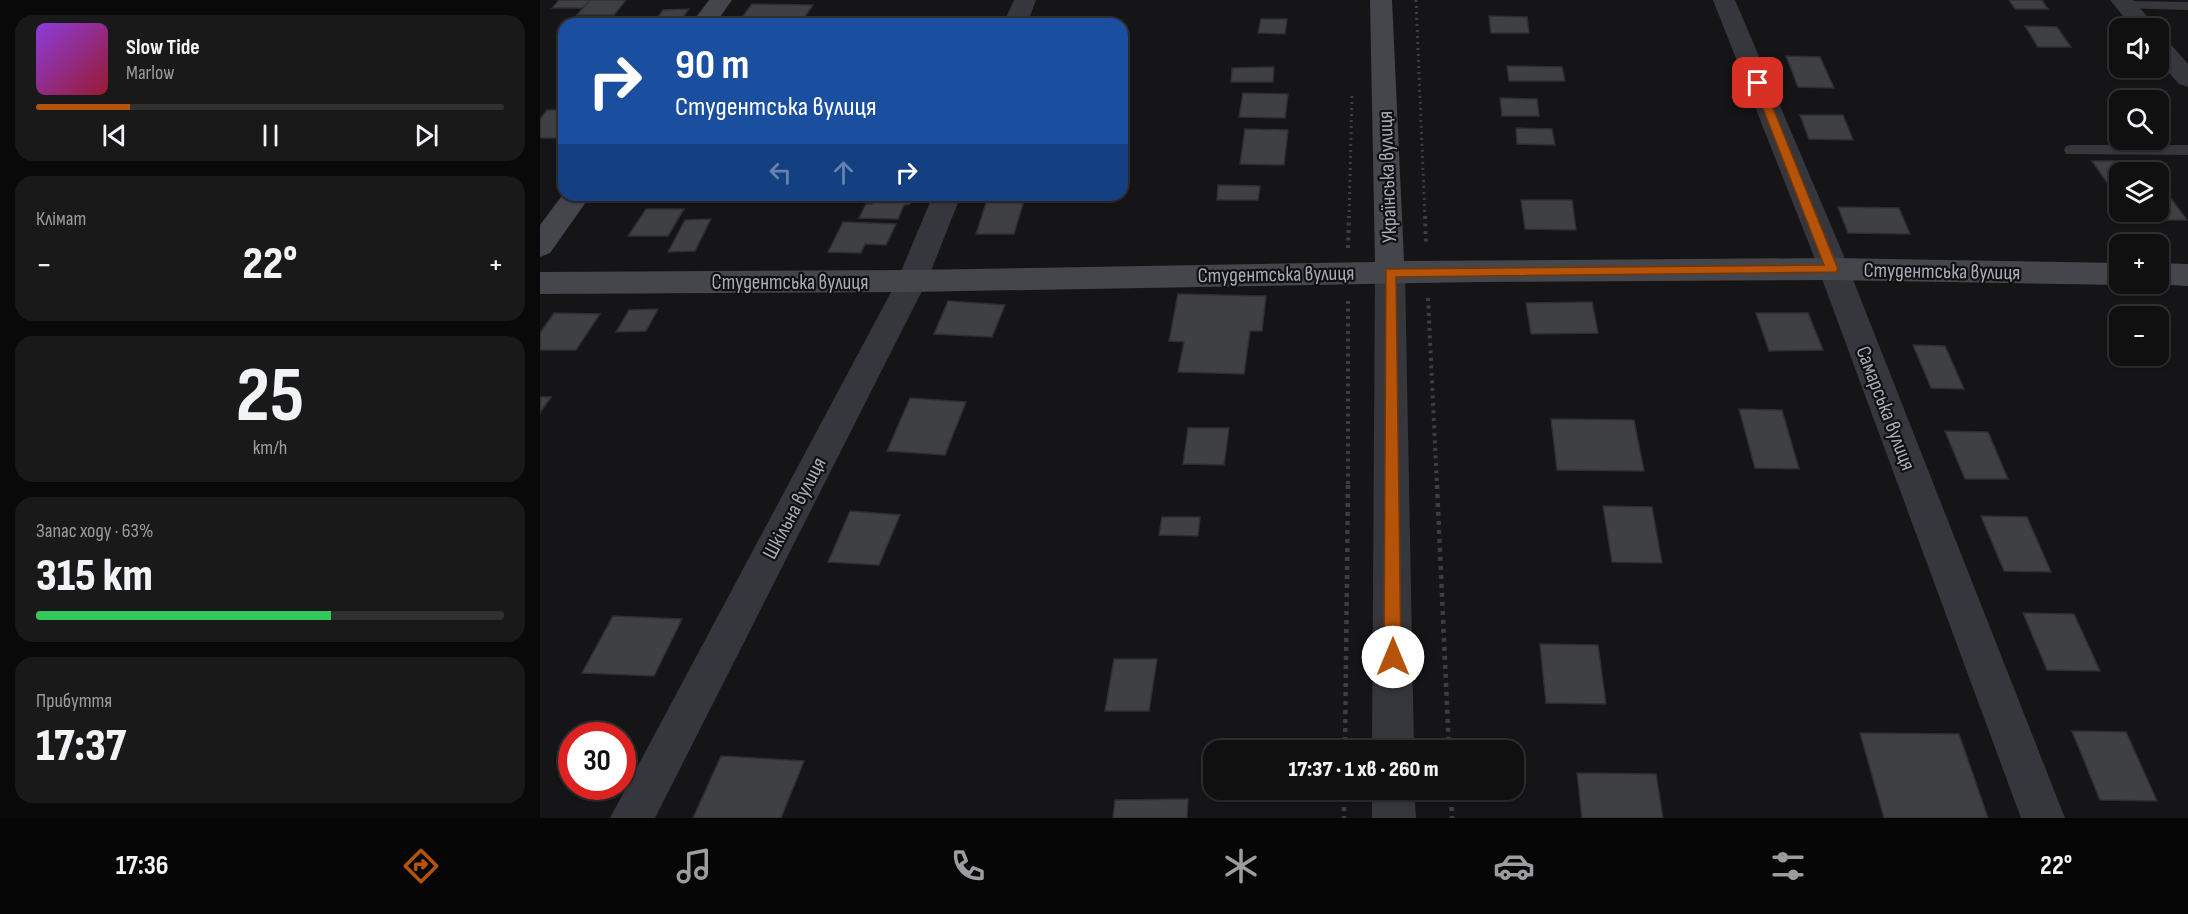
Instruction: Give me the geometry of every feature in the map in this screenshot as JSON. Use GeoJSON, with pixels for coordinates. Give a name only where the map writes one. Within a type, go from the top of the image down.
{"type":"FeatureCollection","features":[{"type":"Feature","properties":{"kind":"street"},"geometry":{"type":"LineString","coordinates":[[708,18],[721,0]]}},
{"type":"Feature","properties":{"kind":"street"},"geometry":{"type":"LineString","coordinates":[[1018,18],[1025,0]]}},
{"type":"Feature","properties":{"kind":"street","name":"Українська вулиця"},"geometry":{"type":"LineString","coordinates":[[1381,0],[1390,272],[1393,740]]}},
{"type":"Feature","properties":{"kind":"street","name":"Самарська вулиця"},"geometry":{"type":"LineString","coordinates":[[1724,0],[1826,249],[2043,818]]}},
{"type":"Feature","properties":{"kind":"street"},"geometry":{"type":"LineString","coordinates":[[2123,3],[2136,18]]}},
{"type":"Feature","properties":{"kind":"street"},"geometry":{"type":"LineString","coordinates":[[2169,57],[2188,79]]}},
{"type":"Feature","properties":{"kind":"street"},"geometry":{"type":"LineString","coordinates":[[540,246],[573,201]]}},
{"type":"Feature","properties":{"kind":"street","name":"Шкільна вулиця"},"geometry":{"type":"LineString","coordinates":[[632,818],[912,281],[945,201]]}},
{"type":"Feature","properties":{"kind":"street","name":"Студентська вулиця"},"geometry":{"type":"LineString","coordinates":[[540,283],[912,281],[1390,272],[1832,269],[2109,274]]}},
{"type":"Feature","properties":{"kind":"street"},"geometry":{"type":"LineString","coordinates":[[2169,274],[2188,275]]}},
{"type":"Feature","properties":{"kind":"street"},"geometry":{"type":"LineString","coordinates":[[1393,800],[1394,818]]}},
{"type":"Feature","properties":{"kind":"lane"},"geometry":{"type":"LineString","coordinates":[[2123,3],[2188,6]]}},
{"type":"Feature","properties":{"kind":"lane"},"geometry":{"type":"LineString","coordinates":[[2072,150],[2188,150]]}},
{"type":"Feature","properties":{"kind":"path"},"geometry":{"type":"LineString","coordinates":[[1416,0],[1449,740]]}},
{"type":"Feature","properties":{"kind":"path"},"geometry":{"type":"LineString","coordinates":[[1345,740],[1348,546],[1347,273],[1352,92]]}},
{"type":"Feature","properties":{"kind":"path"},"geometry":{"type":"LineString","coordinates":[[1344,800],[1344,818]]}},
{"type":"Feature","properties":{"kind":"path"},"geometry":{"type":"LineString","coordinates":[[1451,800],[1452,818]]}},
{"type":"Feature","properties":{"kind":"building"},"geometry":{"type":"Polygon","coordinates":[[[559,0],[590,0],[583,8],[552,8],[559,0]]]}},
{"type":"Feature","properties":{"kind":"building"},"geometry":{"type":"Polygon","coordinates":[[[590,0],[626,0],[614,15],[577,15],[590,0]]]}},
{"type":"Feature","properties":{"kind":"building"},"geometry":{"type":"Polygon","coordinates":[[[2009,0],[2042,0],[2048,9],[2015,9],[2009,0]]]}},
{"type":"Feature","properties":{"kind":"building"},"geometry":{"type":"Polygon","coordinates":[[[752,4],[813,5],[804,18],[742,18],[752,4]]]}},
{"type":"Feature","properties":{"kind":"building"},"geometry":{"type":"Polygon","coordinates":[[[689,9],[682,18],[657,18],[663,10],[689,9]]]}},
{"type":"Feature","properties":{"kind":"building"},"geometry":{"type":"Polygon","coordinates":[[[1489,16],[1527,17],[1529,33],[1491,33],[1489,16]]]}},
{"type":"Feature","properties":{"kind":"building"},"geometry":{"type":"Polygon","coordinates":[[[1261,19],[1287,19],[1285,34],[1258,33],[1261,19]]]}},
{"type":"Feature","properties":{"kind":"building"},"geometry":{"type":"Polygon","coordinates":[[[2025,26],[2057,27],[2071,47],[2038,47],[2025,26]]]}},
{"type":"Feature","properties":{"kind":"building"},"geometry":{"type":"Polygon","coordinates":[[[1786,56],[1820,57],[1834,88],[1798,87],[1786,56]]]}},
{"type":"Feature","properties":{"kind":"building"},"geometry":{"type":"Polygon","coordinates":[[[1507,66],[1562,67],[1565,81],[1509,81],[1507,66]]]}},
{"type":"Feature","properties":{"kind":"building"},"geometry":{"type":"Polygon","coordinates":[[[1274,67],[1273,82],[1231,82],[1232,68],[1274,67]]]}},
{"type":"Feature","properties":{"kind":"building"},"geometry":{"type":"Polygon","coordinates":[[[1243,93],[1288,94],[1285,118],[1239,117],[1243,93]]]}},
{"type":"Feature","properties":{"kind":"building"},"geometry":{"type":"Polygon","coordinates":[[[1500,98],[1537,99],[1539,116],[1502,116],[1500,98]]]}},
{"type":"Feature","properties":{"kind":"building"},"geometry":{"type":"Polygon","coordinates":[[[547,110],[558,110],[558,138],[540,138],[540,119],[547,110]]]}},
{"type":"Feature","properties":{"kind":"building"},"geometry":{"type":"Polygon","coordinates":[[[1800,115],[1843,115],[1853,140],[1809,139],[1800,115]]]}},
{"type":"Feature","properties":{"kind":"building"},"geometry":{"type":"Polygon","coordinates":[[[1516,128],[1552,129],[1555,145],[1517,144],[1516,128]]]}},
{"type":"Feature","properties":{"kind":"building"},"geometry":{"type":"Polygon","coordinates":[[[1245,129],[1288,130],[1284,165],[1240,164],[1245,129]]]}},
{"type":"Feature","properties":{"kind":"building"},"geometry":{"type":"Polygon","coordinates":[[[2092,161],[2145,162],[2109,162],[2109,185],[2092,161]]]}},
{"type":"Feature","properties":{"kind":"building"},"geometry":{"type":"Polygon","coordinates":[[[1218,185],[1260,186],[1258,200],[1217,200],[1218,185]]]}},
{"type":"Feature","properties":{"kind":"building"},"geometry":{"type":"Polygon","coordinates":[[[2169,196],[2187,220],[2169,220],[2169,196]]]}},
{"type":"Feature","properties":{"kind":"building"},"geometry":{"type":"Polygon","coordinates":[[[1521,200],[1572,200],[1576,230],[1525,229],[1521,200]]]}},
{"type":"Feature","properties":{"kind":"building"},"geometry":{"type":"Polygon","coordinates":[[[873,201],[911,201],[910,204],[904,205],[898,219],[859,218],[866,204],[872,204],[873,201]]]}},
{"type":"Feature","properties":{"kind":"building"},"geometry":{"type":"Polygon","coordinates":[[[987,201],[1024,201],[1014,234],[976,234],[987,201]]]}},
{"type":"Feature","properties":{"kind":"building"},"geometry":{"type":"Polygon","coordinates":[[[1838,207],[1899,208],[1910,234],[1848,233],[1838,207]]]}},
{"type":"Feature","properties":{"kind":"building"},"geometry":{"type":"Polygon","coordinates":[[[646,209],[684,209],[668,236],[628,236],[646,209]]]}},
{"type":"Feature","properties":{"kind":"building"},"geometry":{"type":"Polygon","coordinates":[[[711,219],[695,251],[668,252],[685,220],[711,219]]]}},
{"type":"Feature","properties":{"kind":"building"},"geometry":{"type":"Polygon","coordinates":[[[843,222],[896,224],[886,245],[865,244],[861,253],[828,252],[843,222]]]}},
{"type":"Feature","properties":{"kind":"building"},"geometry":{"type":"Polygon","coordinates":[[[1178,294],[1266,296],[1262,331],[1250,331],[1244,374],[1178,372],[1184,342],[1169,341],[1178,294]]]}},
{"type":"Feature","properties":{"kind":"building"},"geometry":{"type":"Polygon","coordinates":[[[948,301],[1005,305],[992,337],[934,334],[948,301]]]}},
{"type":"Feature","properties":{"kind":"building"},"geometry":{"type":"Polygon","coordinates":[[[1592,302],[1598,333],[1531,334],[1526,303],[1592,302]]]}},
{"type":"Feature","properties":{"kind":"building"},"geometry":{"type":"Polygon","coordinates":[[[658,309],[646,331],[616,332],[629,310],[658,309]]]}},
{"type":"Feature","properties":{"kind":"building"},"geometry":{"type":"Polygon","coordinates":[[[554,313],[600,314],[576,350],[540,350],[540,333],[554,313]]]}},
{"type":"Feature","properties":{"kind":"building"},"geometry":{"type":"Polygon","coordinates":[[[1756,313],[1808,313],[1823,350],[1769,351],[1756,313]]]}},
{"type":"Feature","properties":{"kind":"building"},"geometry":{"type":"Polygon","coordinates":[[[1913,345],[1945,346],[1964,389],[1931,388],[1913,345]]]}},
{"type":"Feature","properties":{"kind":"building"},"geometry":{"type":"Polygon","coordinates":[[[540,397],[551,397],[540,413],[540,397]]]}},
{"type":"Feature","properties":{"kind":"building"},"geometry":{"type":"Polygon","coordinates":[[[910,398],[966,402],[945,455],[887,451],[910,398]]]}},
{"type":"Feature","properties":{"kind":"building"},"geometry":{"type":"Polygon","coordinates":[[[1739,409],[1782,410],[1799,469],[1755,468],[1739,409]]]}},
{"type":"Feature","properties":{"kind":"building"},"geometry":{"type":"Polygon","coordinates":[[[1551,419],[1634,420],[1644,471],[1557,470],[1551,419]]]}},
{"type":"Feature","properties":{"kind":"building"},"geometry":{"type":"Polygon","coordinates":[[[1188,428],[1229,428],[1224,465],[1183,464],[1188,428]]]}},
{"type":"Feature","properties":{"kind":"building"},"geometry":{"type":"Polygon","coordinates":[[[1945,431],[1988,432],[2008,479],[1965,479],[1945,431]]]}},
{"type":"Feature","properties":{"kind":"building"},"geometry":{"type":"Polygon","coordinates":[[[1603,506],[1652,507],[1662,563],[1612,562],[1603,506]]]}},
{"type":"Feature","properties":{"kind":"building"},"geometry":{"type":"Polygon","coordinates":[[[850,511],[900,515],[879,565],[828,562],[850,511]]]}},
{"type":"Feature","properties":{"kind":"building"},"geometry":{"type":"Polygon","coordinates":[[[1981,516],[2027,517],[2051,572],[2004,571],[1981,516]]]}},
{"type":"Feature","properties":{"kind":"building"},"geometry":{"type":"Polygon","coordinates":[[[1162,517],[1200,517],[1198,536],[1159,535],[1162,517]]]}},
{"type":"Feature","properties":{"kind":"building"},"geometry":{"type":"Polygon","coordinates":[[[2023,613],[2074,614],[2100,671],[2047,670],[2023,613]]]}},
{"type":"Feature","properties":{"kind":"building"},"geometry":{"type":"Polygon","coordinates":[[[613,616],[682,619],[654,676],[582,673],[613,616]]]}},
{"type":"Feature","properties":{"kind":"building"},"geometry":{"type":"Polygon","coordinates":[[[1540,644],[1598,645],[1606,704],[1546,703],[1540,644]]]}},
{"type":"Feature","properties":{"kind":"building"},"geometry":{"type":"Polygon","coordinates":[[[1114,659],[1157,659],[1149,711],[1105,711],[1114,659]]]}},
{"type":"Feature","properties":{"kind":"building"},"geometry":{"type":"Polygon","coordinates":[[[2072,731],[2126,732],[2157,801],[2100,800],[2072,731]]]}},
{"type":"Feature","properties":{"kind":"building"},"geometry":{"type":"Polygon","coordinates":[[[1860,733],[1959,734],[1988,818],[1884,818],[1860,733]]]}},
{"type":"Feature","properties":{"kind":"building"},"geometry":{"type":"Polygon","coordinates":[[[721,756],[804,761],[781,818],[693,818],[721,756]]]}},
{"type":"Feature","properties":{"kind":"building"},"geometry":{"type":"Polygon","coordinates":[[[1577,773],[1656,774],[1663,818],[1582,818],[1577,773]]]}},
{"type":"Feature","properties":{"kind":"building"},"geometry":{"type":"Polygon","coordinates":[[[1188,799],[1187,818],[1113,818],[1115,800],[1188,799]]]}},
{"type":"Feature","properties":{"kind":"route"},"geometry":{"type":"LineString","coordinates":[[1393,657],[1390,272],[1832,269],[1826,249],[1758,83]]}}]}
